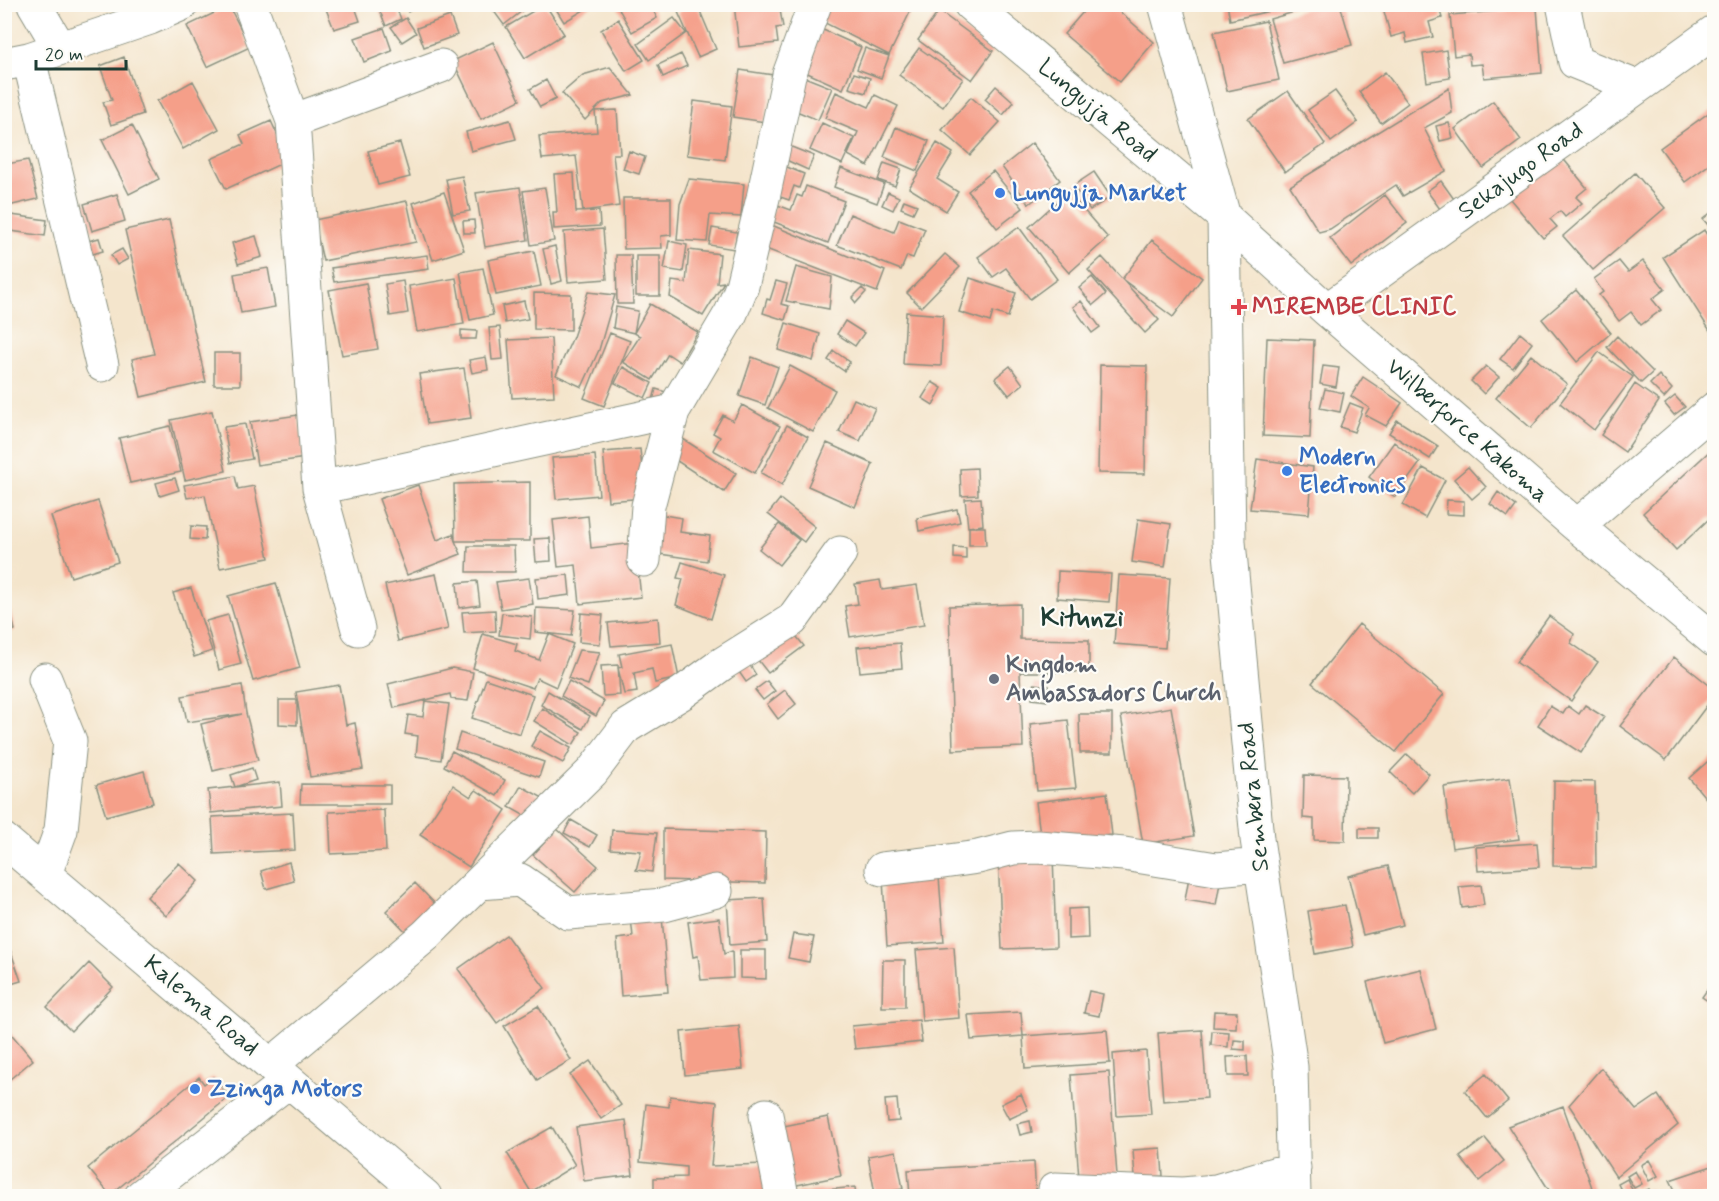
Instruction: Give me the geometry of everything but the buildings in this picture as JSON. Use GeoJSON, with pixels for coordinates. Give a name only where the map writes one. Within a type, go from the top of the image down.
{"type":"FeatureCollection","features":[{"type":"Feature","properties":{"kind":"street"},"geometry":{"type":"LineString","coordinates":[[34,4],[60,48]]}},
{"type":"Feature","properties":{"kind":"street"},"geometry":{"type":"LineString","coordinates":[[102,365],[17,61],[150,18],[182,4]]}},
{"type":"Feature","properties":{"kind":"street"},"geometry":{"type":"LineString","coordinates":[[250,4],[293,121],[319,488],[358,629]]}},
{"type":"Feature","properties":{"kind":"street"},"geometry":{"type":"LineString","coordinates":[[644,560],[648,506],[673,411],[730,314],[742,286],[789,75],[814,4]]}},
{"type":"Feature","properties":{"kind":"street","name":"Lungujja Road"},"geometry":{"type":"LineString","coordinates":[[970,4],[1224,217]]}},
{"type":"Feature","properties":{"kind":"street","name":"Sembera Road"},"geometry":{"type":"LineString","coordinates":[[1165,4],[1224,217],[1228,542],[1260,866],[1291,1067],[1294,1182]]}},
{"type":"Feature","properties":{"kind":"street"},"geometry":{"type":"LineString","coordinates":[[1563,4],[1575,62],[1637,87]]}},
{"type":"Feature","properties":{"kind":"street","name":"Sekajugo Road"},"geometry":{"type":"LineString","coordinates":[[1327,310],[1714,32]]}},
{"type":"Feature","properties":{"kind":"street"},"geometry":{"type":"LineString","coordinates":[[293,121],[441,66]]}},
{"type":"Feature","properties":{"kind":"street","name":"Wilberforce Kakoma"},"geometry":{"type":"LineString","coordinates":[[1224,217],[1327,310],[1577,526],[1714,640]]}},
{"type":"Feature","properties":{"kind":"street"},"geometry":{"type":"LineString","coordinates":[[1577,526],[1714,410]]}},
{"type":"Feature","properties":{"kind":"street"},"geometry":{"type":"LineString","coordinates":[[319,488],[673,411]]}},
{"type":"Feature","properties":{"kind":"street"},"geometry":{"type":"LineString","coordinates":[[141,1197],[280,1073],[479,884],[592,772],[626,726],[682,693],[722,664],[792,620],[840,553]]}},
{"type":"Feature","properties":{"kind":"street"},"geometry":{"type":"LineString","coordinates":[[45,679],[70,741],[61,830],[45,874]]}},
{"type":"Feature","properties":{"kind":"street","name":"Kalema Road"},"geometry":{"type":"LineString","coordinates":[[4,840],[280,1073],[404,1190]]}},
{"type":"Feature","properties":{"kind":"street"},"geometry":{"type":"LineString","coordinates":[[882,869],[978,857],[1013,848],[1038,847],[1124,854],[1216,869],[1260,866]]}},
{"type":"Feature","properties":{"kind":"street"},"geometry":{"type":"LineString","coordinates":[[479,884],[520,880],[568,913],[663,904],[716,891]]}},
{"type":"Feature","properties":{"kind":"street"},"geometry":{"type":"LineString","coordinates":[[766,1115],[782,1197]]}},
{"type":"Feature","properties":{"kind":"street"},"geometry":{"type":"LineString","coordinates":[[1055,1189],[1184,1194],[1294,1182]]}},
{"type":"Feature","properties":{"kind":"place","name":"Lungujja Market"},"geometry":{"type":"Point","coordinates":[1000,193]}},
{"type":"Feature","properties":{"kind":"place","name":"MIREMBE CLINIC"},"geometry":{"type":"Point","coordinates":[1239,307]}},
{"type":"Feature","properties":{"kind":"place","name":"Modern Electronics"},"geometry":{"type":"Point","coordinates":[1287,471]}},
{"type":"Feature","properties":{"kind":"place","name":"Kingdom Ambassadors Church"},"geometry":{"type":"Point","coordinates":[994,679]}},
{"type":"Feature","properties":{"kind":"place","name":"Zzinga Motors"},"geometry":{"type":"Point","coordinates":[195,1089]}},
{"type":"Feature","properties":{"kind":"district","name":"Kitunzi"},"geometry":{"type":"Point","coordinates":[1082,619]}}]}
